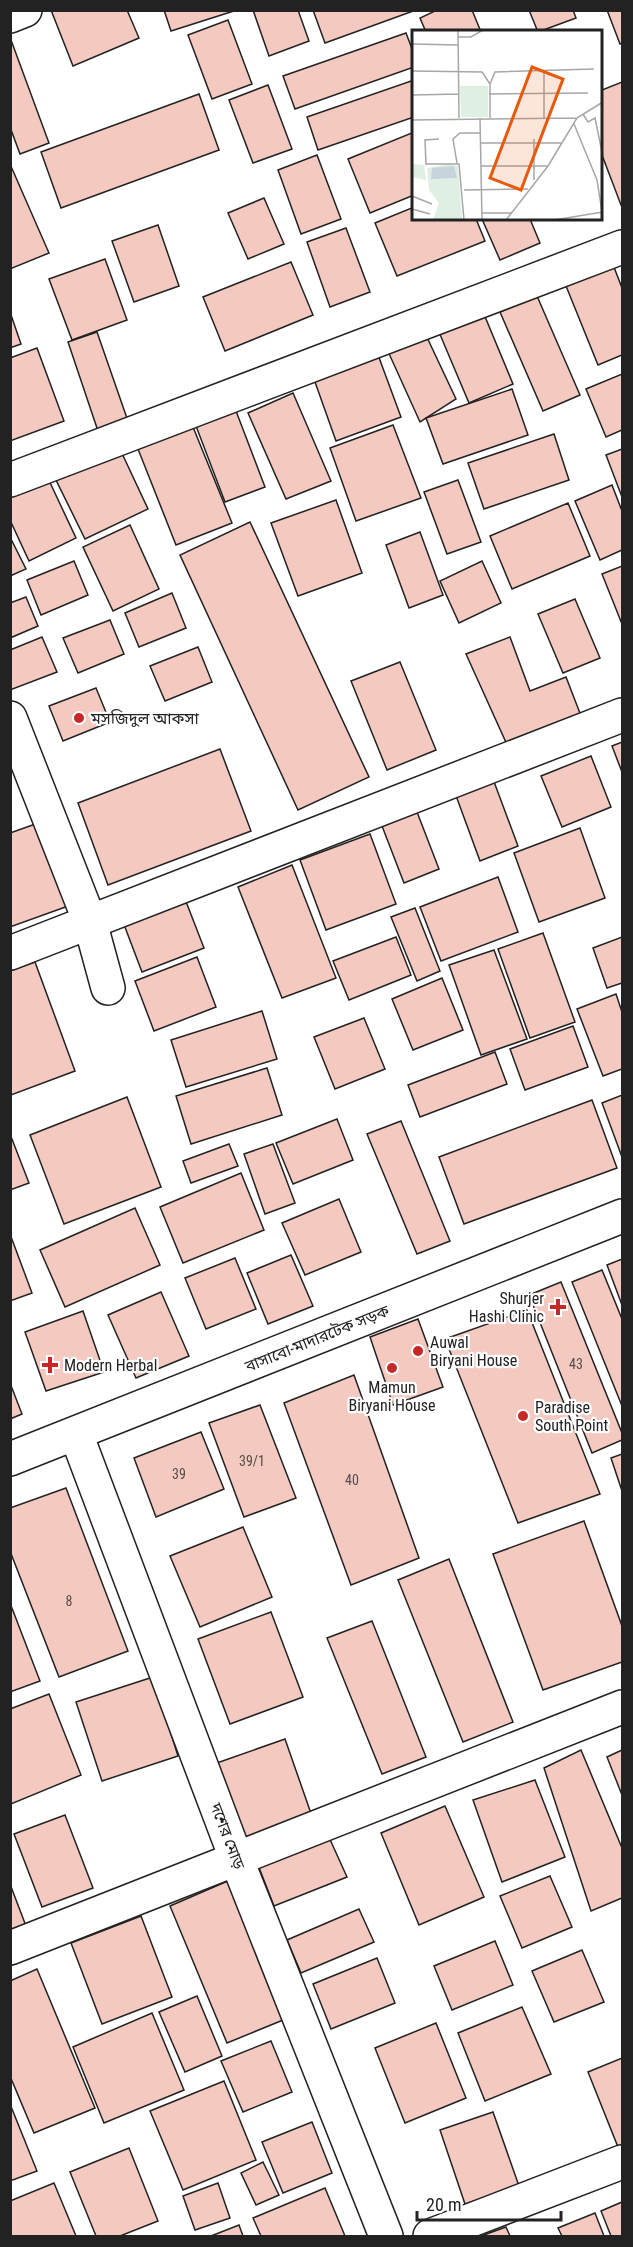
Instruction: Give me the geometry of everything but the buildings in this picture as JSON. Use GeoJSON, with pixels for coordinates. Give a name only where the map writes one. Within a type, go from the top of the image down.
{"type":"FeatureCollection","features":[{"type":"Feature","properties":{"kind":"street"},"geometry":{"type":"LineString","coordinates":[[10,16],[25,10]]}},
{"type":"Feature","properties":{"kind":"street"},"geometry":{"type":"LineString","coordinates":[[10,480],[622,247]]}},
{"type":"Feature","properties":{"kind":"street"},"geometry":{"type":"LineString","coordinates":[[10,953],[622,715]]}},
{"type":"Feature","properties":{"kind":"street"},"geometry":{"type":"LineString","coordinates":[[10,718],[90,922],[108,988]]}},
{"type":"Feature","properties":{"kind":"street","name":"বাসাবো-মাদারটেক সড়ক"},"geometry":{"type":"LineString","coordinates":[[10,1459],[622,1215]]}},
{"type":"Feature","properties":{"kind":"street","name":"দশের মোড়"},"geometry":{"type":"LineString","coordinates":[[76,1434],[236,1858],[386,2236]]}},
{"type":"Feature","properties":{"kind":"street"},"geometry":{"type":"LineString","coordinates":[[10,1948],[622,1707]]}},
{"type":"Feature","properties":{"kind":"street"},"geometry":{"type":"LineString","coordinates":[[430,2236],[622,2162]]}},
{"type":"Feature","properties":{"kind":"place","name":"মসজিদুল আকসা"},"geometry":{"type":"Point","coordinates":[79,718]}},
{"type":"Feature","properties":{"kind":"place","name":"Shurjer Hashi Clinic"},"geometry":{"type":"Point","coordinates":[558,1307]}},
{"type":"Feature","properties":{"kind":"place","name":"Auwal Biryani House"},"geometry":{"type":"Point","coordinates":[418,1351]}},
{"type":"Feature","properties":{"kind":"place","name":"Modern Herbal"},"geometry":{"type":"Point","coordinates":[50,1365]}},
{"type":"Feature","properties":{"kind":"place","name":"Mamun Biryani House"},"geometry":{"type":"Point","coordinates":[392,1368]}},
{"type":"Feature","properties":{"kind":"place","name":"Paradise South Point"},"geometry":{"type":"Point","coordinates":[523,1416]}}]}
